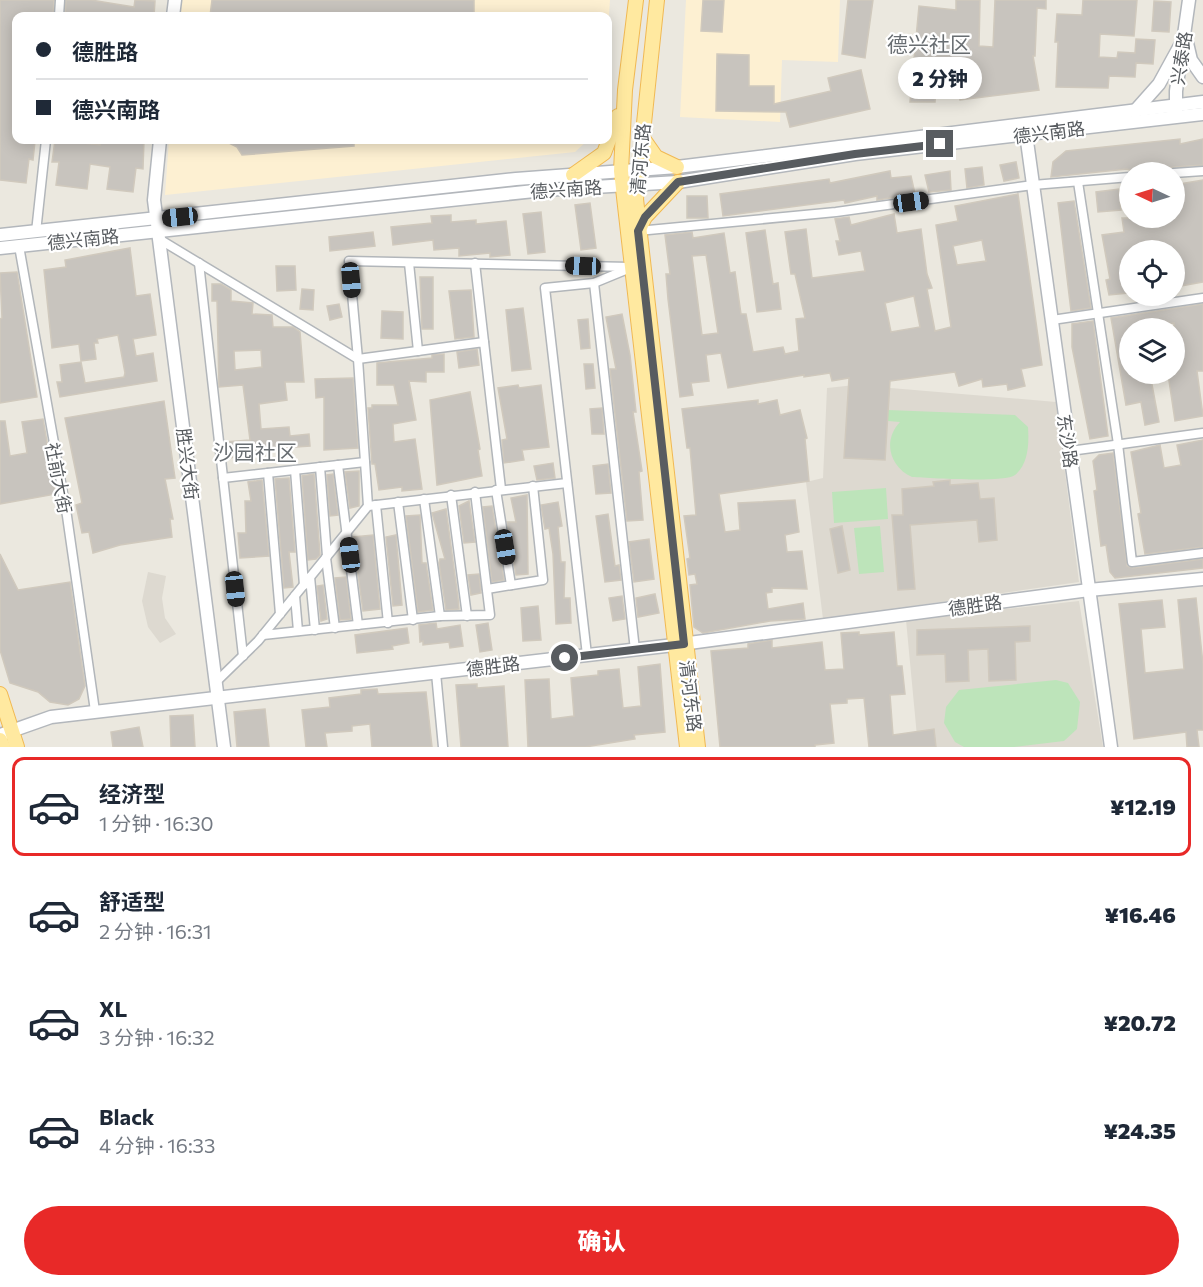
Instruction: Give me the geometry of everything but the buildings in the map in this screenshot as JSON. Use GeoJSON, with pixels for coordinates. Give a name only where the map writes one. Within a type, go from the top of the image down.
{"type":"FeatureCollection","features":[{"type":"Feature","properties":{"kind":"main road","name":"清河东路"},"geometry":{"type":"LineString","coordinates":[[636,0],[624,90],[621,171],[629,185],[638,231],[687,747]]}},
{"type":"Feature","properties":{"kind":"main road","name":"清河东路"},"geometry":{"type":"LineString","coordinates":[[657,0],[638,170],[629,185],[631,267],[679,644],[698,747]]}},
{"type":"Feature","properties":{"kind":"main road","name":"兴泰路"},"geometry":{"type":"LineString","coordinates":[[1176,111],[1189,0]]}},
{"type":"Feature","properties":{"kind":"main road"},"geometry":{"type":"LineString","coordinates":[[1186,36],[1191,60],[1203,77]]}},
{"type":"Feature","properties":{"kind":"main road"},"geometry":{"type":"LineString","coordinates":[[1135,111],[1159,84],[1186,36]]}},
{"type":"Feature","properties":{"kind":"main road"},"geometry":{"type":"LineString","coordinates":[[612,135],[617,123],[624,90],[647,92]]}},
{"type":"Feature","properties":{"kind":"main road","name":"德兴南路"},"geometry":{"type":"LineString","coordinates":[[0,235],[155,228],[544,190],[678,182],[855,154],[1026,134],[1176,111],[1203,102]]}},
{"type":"Feature","properties":{"kind":"main road","name":"德兴南路"},"geometry":{"type":"LineString","coordinates":[[0,248],[573,175],[677,166],[1135,111],[1176,111],[1203,114]]}},
{"type":"Feature","properties":{"kind":"main road","name":"东沙路"},"geometry":{"type":"LineString","coordinates":[[1026,134],[1111,747]]}},
{"type":"Feature","properties":{"kind":"main road"},"geometry":{"type":"LineString","coordinates":[[642,137],[656,157],[677,166]]}},
{"type":"Feature","properties":{"kind":"main road","name":"胜兴大街"},"geometry":{"type":"LineString","coordinates":[[160,144],[154,200],[155,228],[224,747]]}},
{"type":"Feature","properties":{"kind":"main road"},"geometry":{"type":"LineString","coordinates":[[573,175],[604,153],[608,144]]}},
{"type":"Feature","properties":{"kind":"main road"},"geometry":{"type":"LineString","coordinates":[[638,231],[645,217],[678,182]]}},
{"type":"Feature","properties":{"kind":"main road","name":"德胜路"},"geometry":{"type":"LineString","coordinates":[[4,735],[51,717],[95,711],[635,650],[1089,590],[1203,579]]}},
{"type":"Feature","properties":{"kind":"main road"},"geometry":{"type":"LineString","coordinates":[[0,694],[3,747]]}},
{"type":"Feature","properties":{"kind":"main road"},"geometry":{"type":"LineString","coordinates":[[4,735],[17,747]]}},
{"type":"Feature","properties":{"kind":"street"},"geometry":{"type":"LineString","coordinates":[[36,232],[46,144]]}},
{"type":"Feature","properties":{"kind":"street"},"geometry":{"type":"LineString","coordinates":[[155,144],[155,228],[200,263],[358,359],[484,342]]}},
{"type":"Feature","properties":{"kind":"street"},"geometry":{"type":"LineString","coordinates":[[1185,172],[1203,171]]}},
{"type":"Feature","properties":{"kind":"street"},"geometry":{"type":"LineString","coordinates":[[638,231],[836,212],[1033,185],[1119,178]]}},
{"type":"Feature","properties":{"kind":"street"},"geometry":{"type":"LineString","coordinates":[[1078,182],[1118,444],[1132,562],[1203,553]]}},
{"type":"Feature","properties":{"kind":"street","name":"社前大街"},"geometry":{"type":"LineString","coordinates":[[19,246],[67,516],[95,711]]}},
{"type":"Feature","properties":{"kind":"street"},"geometry":{"type":"LineString","coordinates":[[388,623],[365,462],[349,261],[631,267]]}},
{"type":"Feature","properties":{"kind":"street"},"geometry":{"type":"LineString","coordinates":[[200,263],[243,656]]}},
{"type":"Feature","properties":{"kind":"street"},"geometry":{"type":"LineString","coordinates":[[410,263],[418,351]]}},
{"type":"Feature","properties":{"kind":"street"},"geometry":{"type":"LineString","coordinates":[[475,263],[511,585]]}},
{"type":"Feature","properties":{"kind":"street"},"geometry":{"type":"LineString","coordinates":[[587,655],[545,288],[594,284],[631,267]]}},
{"type":"Feature","properties":{"kind":"street"},"geometry":{"type":"LineString","coordinates":[[594,284],[635,650]]}},
{"type":"Feature","properties":{"kind":"street"},"geometry":{"type":"LineString","coordinates":[[1052,320],[1203,298]]}},
{"type":"Feature","properties":{"kind":"street"},"geometry":{"type":"LineString","coordinates":[[1070,451],[1203,433]]}},
{"type":"Feature","properties":{"kind":"street"},"geometry":{"type":"LineString","coordinates":[[223,478],[365,462]]}},
{"type":"Feature","properties":{"kind":"street"},"geometry":{"type":"LineString","coordinates":[[338,465],[358,625]]}},
{"type":"Feature","properties":{"kind":"street"},"geometry":{"type":"LineString","coordinates":[[320,467],[335,628]]}},
{"type":"Feature","properties":{"kind":"street"},"geometry":{"type":"LineString","coordinates":[[295,470],[303,585]]}},
{"type":"Feature","properties":{"kind":"street"},"geometry":{"type":"LineString","coordinates":[[268,473],[280,614]]}},
{"type":"Feature","properties":{"kind":"street"},"geometry":{"type":"LineString","coordinates":[[216,681],[263,635],[347,532],[372,506],[499,489],[567,483]]}},
{"type":"Feature","properties":{"kind":"street"},"geometry":{"type":"LineString","coordinates":[[487,589],[543,580],[533,486]]}},
{"type":"Feature","properties":{"kind":"street"},"geometry":{"type":"LineString","coordinates":[[263,635],[440,616],[490,615],[475,492]]}},
{"type":"Feature","properties":{"kind":"street"},"geometry":{"type":"LineString","coordinates":[[452,495],[467,616]]}},
{"type":"Feature","properties":{"kind":"street"},"geometry":{"type":"LineString","coordinates":[[424,499],[440,616]]}},
{"type":"Feature","properties":{"kind":"street"},"geometry":{"type":"LineString","coordinates":[[399,502],[413,620]]}},
{"type":"Feature","properties":{"kind":"street"},"geometry":{"type":"LineString","coordinates":[[310,577],[315,630]]}},
{"type":"Feature","properties":{"kind":"street"},"geometry":{"type":"LineString","coordinates":[[295,596],[298,631]]}},
{"type":"Feature","properties":{"kind":"street"},"geometry":{"type":"LineString","coordinates":[[435,672],[443,747]]}},
{"type":"Feature","properties":{"kind":"shaded area"},"geometry":{"type":"Polygon","coordinates":[[[179,0],[610,0],[609,12],[178,12],[179,0]]]}},
{"type":"Feature","properties":{"kind":"shaded area"},"geometry":{"type":"Polygon","coordinates":[[[686,0],[840,0],[838,62],[782,60],[780,122],[680,117],[686,0]]]}},
{"type":"Feature","properties":{"kind":"shaded area"},"geometry":{"type":"Polygon","coordinates":[[[169,144],[584,144],[575,152],[165,195],[169,144]]]}},
{"type":"Feature","properties":{"kind":"shaded area"},"geometry":{"type":"Polygon","coordinates":[[[855,385],[1056,402],[1079,582],[823,619],[806,482],[823,478],[827,388],[855,385]]]}},
{"type":"Feature","properties":{"kind":"shaded area"},"geometry":{"type":"Polygon","coordinates":[[[148,572],[166,576],[162,598],[165,618],[176,634],[160,643],[148,627],[142,601],[148,572]]]}},
{"type":"Feature","properties":{"kind":"shaded area"},"geometry":{"type":"Polygon","coordinates":[[[1079,601],[1103,747],[918,747],[906,620],[1079,601]]]}},
{"type":"Feature","properties":{"kind":"green space"},"geometry":{"type":"Polygon","coordinates":[[[888,410],[1015,415],[1028,427],[1026,459],[1015,475],[997,479],[912,477],[898,467],[891,453],[891,437],[900,422],[888,421],[888,410]]]}},
{"type":"Feature","properties":{"kind":"green space"},"geometry":{"type":"Polygon","coordinates":[[[886,488],[888,519],[834,523],[832,492],[886,488]]]}},
{"type":"Feature","properties":{"kind":"green space"},"geometry":{"type":"Polygon","coordinates":[[[880,526],[884,572],[859,574],[854,528],[880,526]]]}},
{"type":"Feature","properties":{"kind":"green space"},"geometry":{"type":"Polygon","coordinates":[[[1056,680],[1068,683],[1080,702],[1077,729],[1064,741],[1014,747],[964,747],[955,742],[944,723],[946,707],[959,690],[1056,680]]]}},
{"type":"Feature","properties":{"kind":"district","name":"德兴社区"},"geometry":{"type":"Point","coordinates":[929,43]}},
{"type":"Feature","properties":{"kind":"district","name":"沙园社区"},"geometry":{"type":"Point","coordinates":[255,451]}},
{"type":"Feature","properties":{"kind":"route"},"geometry":{"type":"LineString","coordinates":[[565,658],[684,644],[638,231],[645,217],[678,182],[855,154],[940,144]]}}]}
